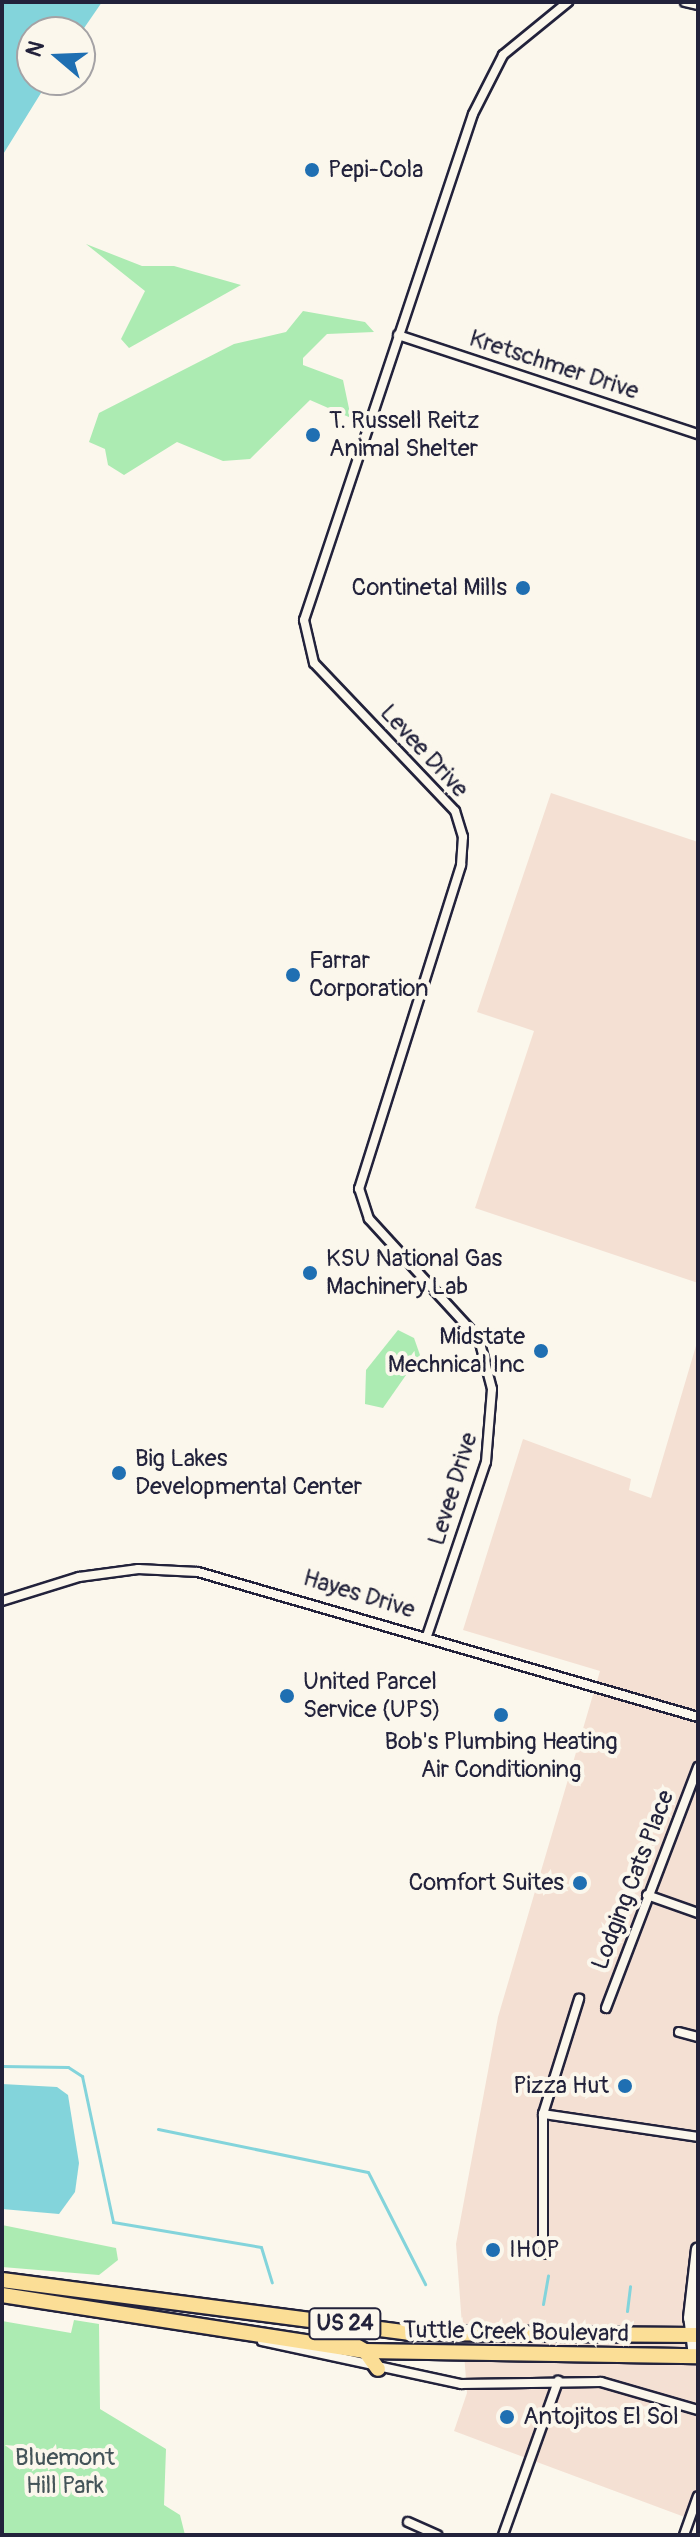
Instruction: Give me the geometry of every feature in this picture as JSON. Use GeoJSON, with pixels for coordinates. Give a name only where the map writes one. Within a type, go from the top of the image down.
{"type":"FeatureCollection","features":[{"type":"Feature","properties":{"kind":"highway","name":"Tuttle Creek Boulevard"},"geometry":{"type":"LineString","coordinates":[[2,2280],[433,2334],[694,2335]]}},
{"type":"Feature","properties":{"kind":"highway","name":"Tuttle Creek Boulevard"},"geometry":{"type":"LineString","coordinates":[[2,2295],[365,2351],[697,2354]]}},
{"type":"Feature","properties":{"kind":"highway"},"geometry":{"type":"LineString","coordinates":[[289,2316],[365,2351],[378,2369]]}},
{"type":"Feature","properties":{"kind":"main road"},"geometry":{"type":"LineString","coordinates":[[697,2354],[694,2335],[698,2249]]}},
{"type":"Feature","properties":{"kind":"street","name":"Levee Drive"},"geometry":{"type":"LineString","coordinates":[[427,1636],[486,1462],[492,1389],[479,1339],[369,1219],[359,1189],[461,865],[463,837],[455,811],[322,673],[303,637],[398,335],[485,85],[526,31],[568,2]]}},
{"type":"Feature","properties":{"kind":"street"},"geometry":{"type":"LineString","coordinates":[[685,2],[698,5]]}},
{"type":"Feature","properties":{"kind":"street","name":"Kretschmer Drive"},"geometry":{"type":"LineString","coordinates":[[398,335],[698,434]]}},
{"type":"Feature","properties":{"kind":"street","name":"Hayes Drive"},"geometry":{"type":"LineString","coordinates":[[2,1601],[79,1577],[176,1570],[264,1586],[698,1717]]}},
{"type":"Feature","properties":{"kind":"street","name":"Lodging Cats Place"},"geometry":{"type":"LineString","coordinates":[[606,2008],[698,1767]]}},
{"type":"Feature","properties":{"kind":"street"},"geometry":{"type":"LineString","coordinates":[[647,1895],[698,1913]]}},
{"type":"Feature","properties":{"kind":"street"},"geometry":{"type":"LineString","coordinates":[[543,2254],[543,2114],[579,1999]]}},
{"type":"Feature","properties":{"kind":"street"},"geometry":{"type":"LineString","coordinates":[[679,2032],[698,2037]]}},
{"type":"Feature","properties":{"kind":"street"},"geometry":{"type":"LineString","coordinates":[[543,2114],[698,2137]]}},
{"type":"Feature","properties":{"kind":"street"},"geometry":{"type":"LineString","coordinates":[[231,2331],[378,2369],[461,2384],[558,2381],[632,2388],[698,2410]]}},
{"type":"Feature","properties":{"kind":"street"},"geometry":{"type":"LineString","coordinates":[[503,2535],[558,2381]]}},
{"type":"Feature","properties":{"kind":"street"},"geometry":{"type":"LineString","coordinates":[[684,2535],[698,2496]]}},
{"type":"Feature","properties":{"kind":"street"},"geometry":{"type":"LineString","coordinates":[[408,2522],[437,2535]]}},
{"type":"Feature","properties":{"kind":"shaded area"},"geometry":{"type":"Polygon","coordinates":[[[551,793],[698,842],[698,1283],[475,1208],[534,1031],[477,1012],[551,793]]]}},
{"type":"Feature","properties":{"kind":"shaded area"},"geometry":{"type":"Polygon","coordinates":[[[698,1339],[698,2522],[454,2431],[467,2393],[456,2244],[498,2017],[600,1671],[463,1630],[523,1439],[631,1479],[629,1490],[651,1498],[698,1339]]]}},
{"type":"Feature","properties":{"kind":"green space"},"geometry":{"type":"Polygon","coordinates":[[[86,244],[142,266],[174,266],[241,285],[129,348],[121,339],[145,291],[86,244]]]}},
{"type":"Feature","properties":{"kind":"green space"},"geometry":{"type":"Polygon","coordinates":[[[303,311],[365,322],[374,332],[327,334],[303,358],[303,365],[343,380],[351,418],[310,400],[250,459],[223,461],[177,442],[124,475],[108,465],[105,449],[89,442],[99,413],[234,344],[286,332],[303,311]]]}},
{"type":"Feature","properties":{"kind":"green space"},"geometry":{"type":"Polygon","coordinates":[[[398,1330],[414,1338],[420,1355],[383,1408],[365,1404],[366,1370],[398,1330]]]}},
{"type":"Feature","properties":{"kind":"green space"},"geometry":{"type":"Polygon","coordinates":[[[2,2225],[116,2248],[118,2260],[99,2275],[2,2267],[2,2225]]]}},
{"type":"Feature","properties":{"kind":"green space","name":"Bluemont Hill Park"},"geometry":{"type":"Polygon","coordinates":[[[74,2320],[99,2324],[100,2409],[166,2449],[164,2505],[180,2515],[185,2535],[2,2535],[2,2321],[71,2333],[74,2320]]]}},
{"type":"Feature","properties":{"kind":"water"},"geometry":{"type":"Polygon","coordinates":[[[2,2],[102,2],[92,16],[16,16],[16,96],[39,96],[2,156],[2,2]]]}},
{"type":"Feature","properties":{"kind":"water"},"geometry":{"type":"Polygon","coordinates":[[[2,2084],[57,2087],[68,2095],[79,2163],[75,2192],[59,2214],[2,2209],[2,2084]]]}},
{"type":"Feature","properties":{"kind":"waterway"},"geometry":{"type":"LineString","coordinates":[[2,2066],[68,2067],[82,2076],[113,2222],[261,2247],[272,2282]]}},
{"type":"Feature","properties":{"kind":"waterway"},"geometry":{"type":"LineString","coordinates":[[158,2129],[368,2172],[425,2284]]}},
{"type":"Feature","properties":{"kind":"waterway"},"geometry":{"type":"LineString","coordinates":[[543,2304],[548,2275]]}},
{"type":"Feature","properties":{"kind":"waterway"},"geometry":{"type":"LineString","coordinates":[[627,2311],[630,2286]]}},
{"type":"Feature","properties":{"kind":"place","name":"Pepi-Cola"},"geometry":{"type":"Point","coordinates":[312,170]}},
{"type":"Feature","properties":{"kind":"place","name":"T. Russell Reitz Animal Shelter"},"geometry":{"type":"Point","coordinates":[313,435]}},
{"type":"Feature","properties":{"kind":"place","name":"Continetal Mills"},"geometry":{"type":"Point","coordinates":[523,588]}},
{"type":"Feature","properties":{"kind":"place","name":"Farrar Corporation"},"geometry":{"type":"Point","coordinates":[293,975]}},
{"type":"Feature","properties":{"kind":"place","name":"KSU National Gas Machinery Lab"},"geometry":{"type":"Point","coordinates":[310,1273]}},
{"type":"Feature","properties":{"kind":"place","name":"Midstate Mechnical Inc"},"geometry":{"type":"Point","coordinates":[541,1351]}},
{"type":"Feature","properties":{"kind":"place","name":"Big Lakes Developmental Center"},"geometry":{"type":"Point","coordinates":[119,1473]}},
{"type":"Feature","properties":{"kind":"place","name":"United Parcel Service (UPS)"},"geometry":{"type":"Point","coordinates":[287,1696]}},
{"type":"Feature","properties":{"kind":"place","name":"Bob's Plumbing Heating Air Conditioning"},"geometry":{"type":"Point","coordinates":[501,1715]}},
{"type":"Feature","properties":{"kind":"place","name":"Comfort Suites"},"geometry":{"type":"Point","coordinates":[580,1883]}},
{"type":"Feature","properties":{"kind":"place","name":"Pizza Hut"},"geometry":{"type":"Point","coordinates":[625,2086]}},
{"type":"Feature","properties":{"kind":"place","name":"IHOP"},"geometry":{"type":"Point","coordinates":[493,2250]}},
{"type":"Feature","properties":{"kind":"place","name":"Antojitos El Sol"},"geometry":{"type":"Point","coordinates":[507,2417]}}]}
